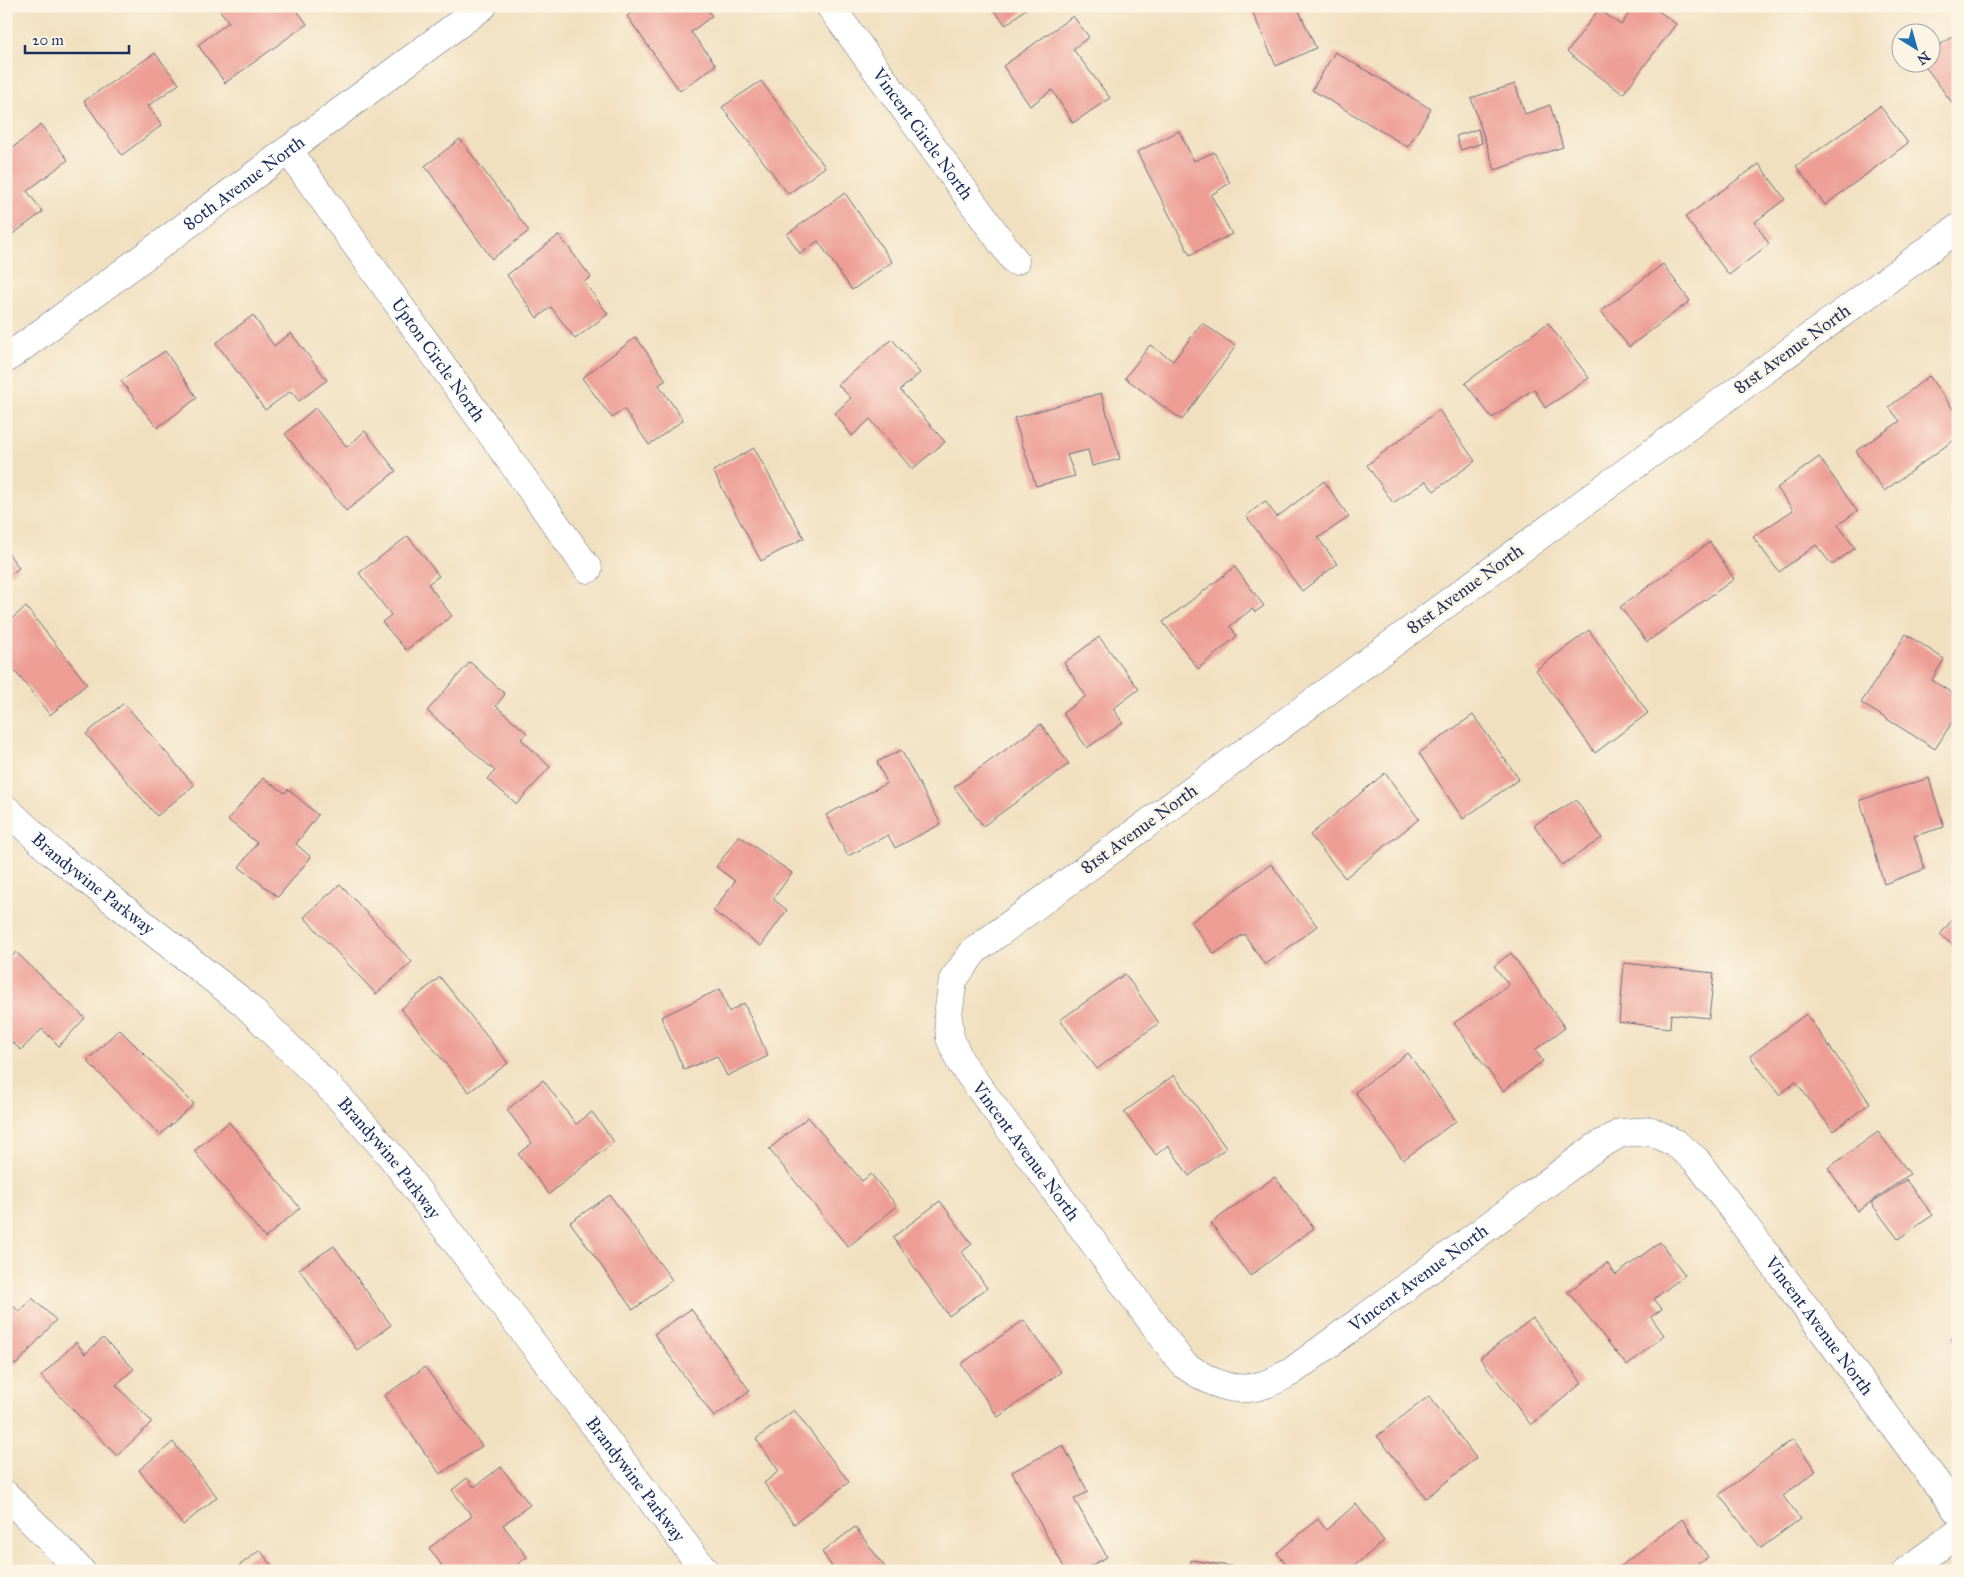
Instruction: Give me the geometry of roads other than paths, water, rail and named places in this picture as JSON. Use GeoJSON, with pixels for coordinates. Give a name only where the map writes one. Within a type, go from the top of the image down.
{"type":"FeatureCollection","features":[{"type":"Feature","properties":{"kind":"street","name":"80th Avenue North"},"geometry":{"type":"LineString","coordinates":[[6,359],[483,6]]}},
{"type":"Feature","properties":{"kind":"street","name":"Vincent Circle North"},"geometry":{"type":"LineString","coordinates":[[830,6],[1015,261]]}},
{"type":"Feature","properties":{"kind":"street","name":"Upton Circle North"},"geometry":{"type":"LineString","coordinates":[[288,150],[588,569]]}},
{"type":"Feature","properties":{"kind":"street","name":"81st Avenue North"},"geometry":{"type":"LineString","coordinates":[[974,951],[1958,228]]}},
{"type":"Feature","properties":{"kind":"street","name":"Brandywine Parkway"},"geometry":{"type":"LineString","coordinates":[[6,810],[53,853],[244,1002],[338,1095],[390,1156],[705,1571]]}},
{"type":"Feature","properties":{"kind":"street","name":"Vincent Avenue North"},"geometry":{"type":"LineString","coordinates":[[974,951],[953,980],[948,1015],[950,1038],[961,1063],[1183,1364],[1208,1381],[1238,1389],[1266,1385],[1291,1372],[1596,1146],[1621,1133],[1651,1131],[1676,1143],[1696,1160],[1958,1512]]}},
{"type":"Feature","properties":{"kind":"street"},"geometry":{"type":"LineString","coordinates":[[6,1495],[81,1571]]}},
{"type":"Feature","properties":{"kind":"street"},"geometry":{"type":"LineString","coordinates":[[1906,1571],[1958,1533]]}}]}
